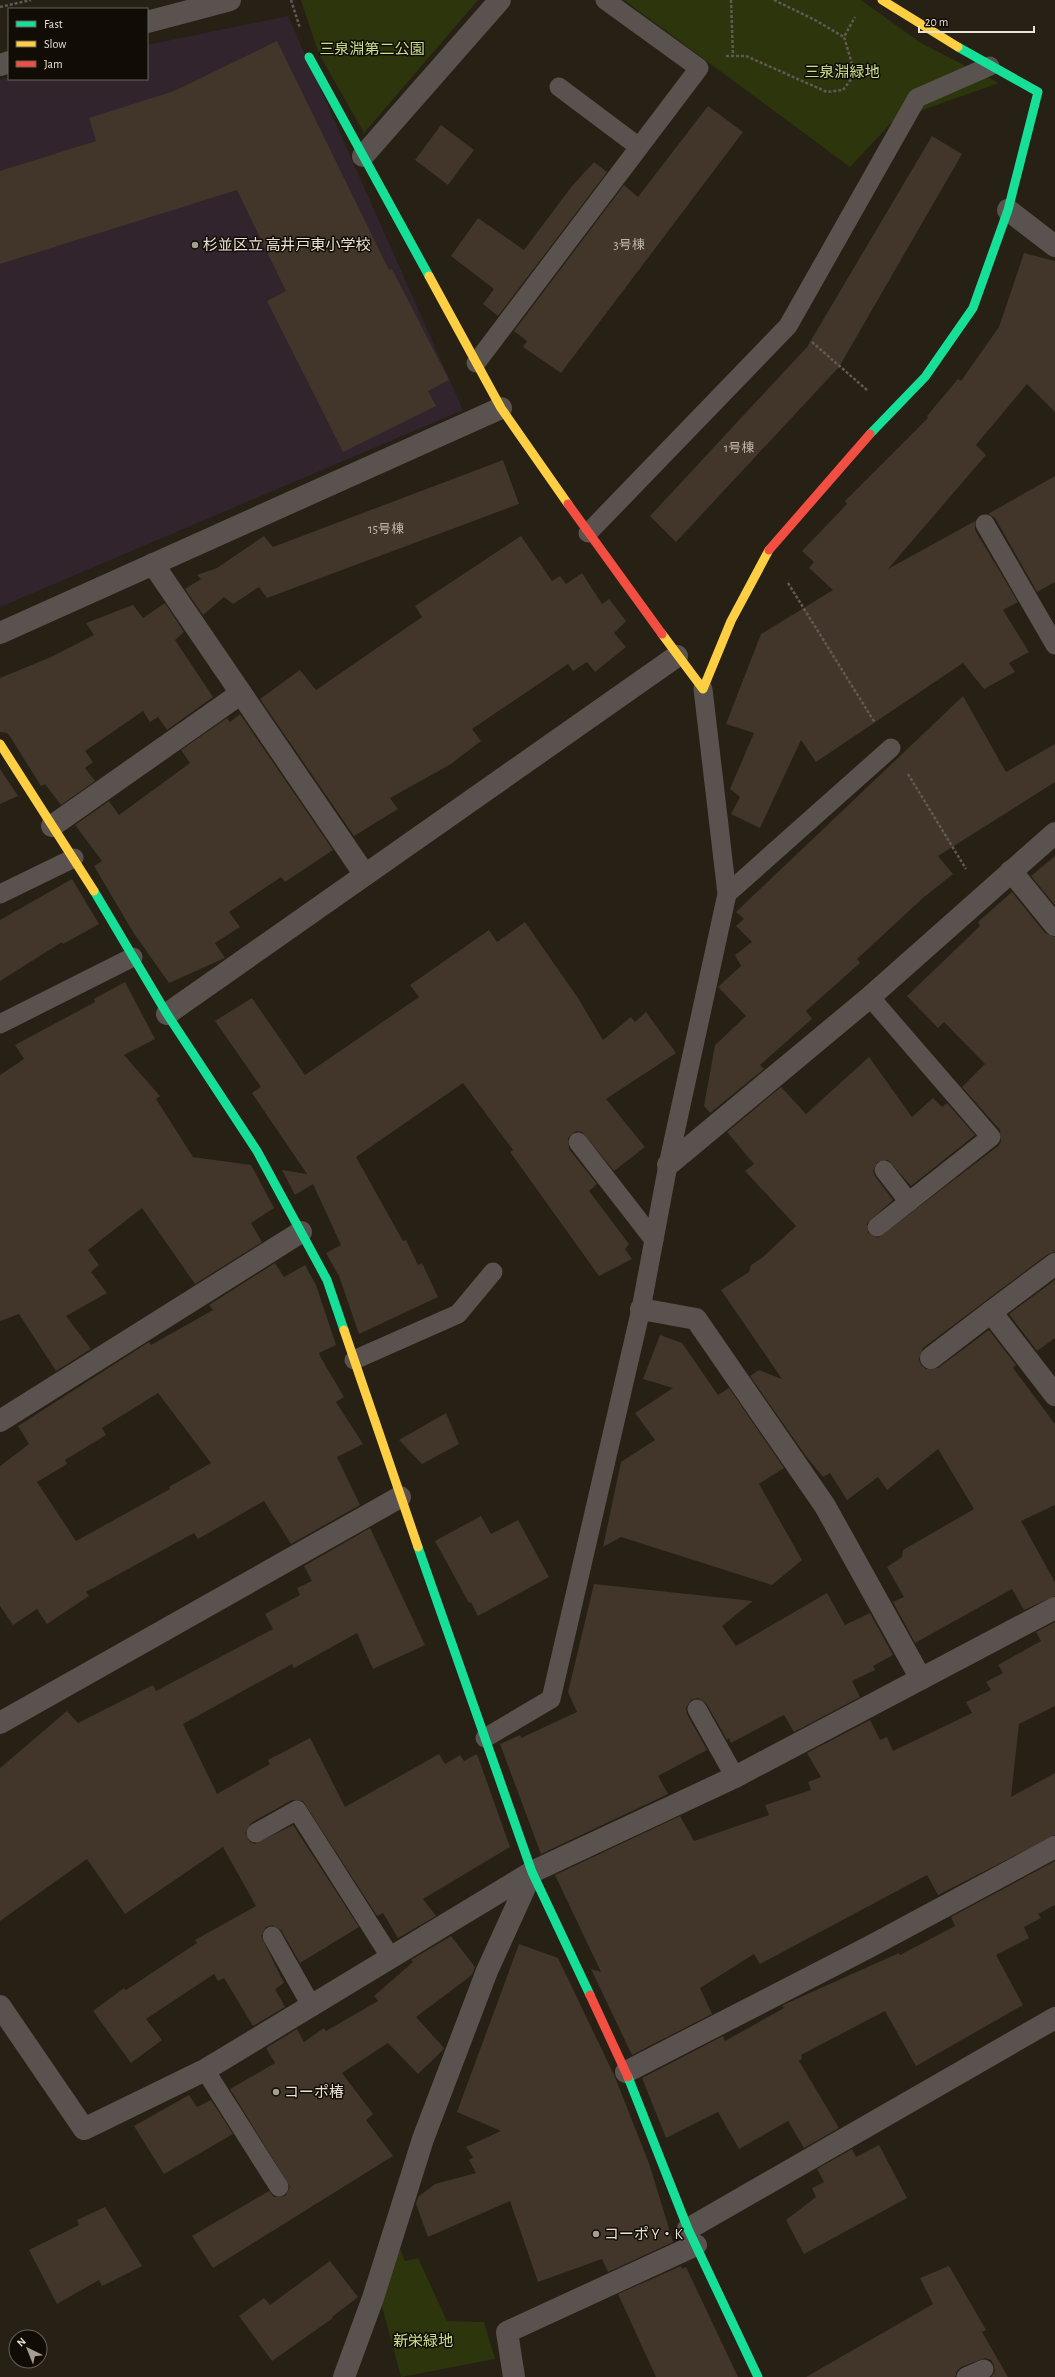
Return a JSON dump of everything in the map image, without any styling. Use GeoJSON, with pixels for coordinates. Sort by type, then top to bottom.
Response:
{"type":"FeatureCollection","features":[{"type":"Feature","properties":{"kind":"street"},"geometry":{"type":"LineString","coordinates":[[148,22],[230,0]]}},
{"type":"Feature","properties":{"kind":"street"},"geometry":{"type":"LineString","coordinates":[[363,156],[500,0]]}},
{"type":"Feature","properties":{"kind":"street"},"geometry":{"type":"LineString","coordinates":[[309,57],[501,408],[588,533],[677,656],[703,689],[731,621],[768,552],[861,443],[925,377],[973,308],[1008,210],[1038,92],[929,31],[882,0]]}},
{"type":"Feature","properties":{"kind":"street"},"geometry":{"type":"LineString","coordinates":[[1008,210],[1055,246]]}},
{"type":"Feature","properties":{"kind":"street"},"geometry":{"type":"LineString","coordinates":[[0,633],[501,408]]}},
{"type":"Feature","properties":{"kind":"street"},"geometry":{"type":"LineString","coordinates":[[153,564],[240,694],[365,875]]}},
{"type":"Feature","properties":{"kind":"street"},"geometry":{"type":"LineString","coordinates":[[167,1014],[677,656]]}},
{"type":"Feature","properties":{"kind":"street"},"geometry":{"type":"LineString","coordinates":[[52,826],[240,694]]}},
{"type":"Feature","properties":{"kind":"street"},"geometry":{"type":"LineString","coordinates":[[2,751],[74,858],[167,1014],[256,1152],[328,1280],[400,1497],[532,1872],[626,2072],[692,2237],[758,2377]]}},
{"type":"Feature","properties":{"kind":"street"},"geometry":{"type":"LineString","coordinates":[[668,1165],[870,998],[1055,833]]}},
{"type":"Feature","properties":{"kind":"street"},"geometry":{"type":"LineString","coordinates":[[1011,871],[1055,925]]}},
{"type":"Feature","properties":{"kind":"street"},"geometry":{"type":"LineString","coordinates":[[0,1421],[301,1232]]}},
{"type":"Feature","properties":{"kind":"street"},"geometry":{"type":"LineString","coordinates":[[931,1358],[1055,1264]]}},
{"type":"Feature","properties":{"kind":"street"},"geometry":{"type":"LineString","coordinates":[[641,1309],[696,1319],[825,1506],[921,1679]]}},
{"type":"Feature","properties":{"kind":"street"},"geometry":{"type":"LineString","coordinates":[[991,1312],[1055,1395]]}},
{"type":"Feature","properties":{"kind":"street"},"geometry":{"type":"LineString","coordinates":[[0,1723],[400,1497]]}},
{"type":"Feature","properties":{"kind":"street"},"geometry":{"type":"LineString","coordinates":[[0,2006],[84,2129],[205,2070],[312,2007],[532,1872],[735,1777],[1055,1608]]}},
{"type":"Feature","properties":{"kind":"street"},"geometry":{"type":"LineString","coordinates":[[626,2072],[869,1946],[1055,1847]]}},
{"type":"Feature","properties":{"kind":"street"},"geometry":{"type":"LineString","coordinates":[[344,2377],[373,2298],[423,2139],[487,1971],[532,1872]]}},
{"type":"Feature","properties":{"kind":"street"},"geometry":{"type":"LineString","coordinates":[[514,2377],[507,2332],[692,2237],[1055,2018]]}},
{"type":"Feature","properties":{"kind":"lane"},"geometry":{"type":"LineString","coordinates":[[476,363],[699,68],[605,0]]}},
{"type":"Feature","properties":{"kind":"lane"},"geometry":{"type":"LineString","coordinates":[[588,533],[788,326],[917,98],[990,66]]}},
{"type":"Feature","properties":{"kind":"lane"},"geometry":{"type":"LineString","coordinates":[[559,86],[639,147]]}},
{"type":"Feature","properties":{"kind":"lane"},"geometry":{"type":"LineString","coordinates":[[984,524],[1055,645]]}},
{"type":"Feature","properties":{"kind":"lane"},"geometry":{"type":"LineString","coordinates":[[485,1738],[550,1699],[641,1309],[668,1165],[727,894],[703,689]]}},
{"type":"Feature","properties":{"kind":"lane"},"geometry":{"type":"LineString","coordinates":[[727,894],[891,748]]}},
{"type":"Feature","properties":{"kind":"lane"},"geometry":{"type":"LineString","coordinates":[[0,894],[74,858]]}},
{"type":"Feature","properties":{"kind":"lane"},"geometry":{"type":"LineString","coordinates":[[0,1024],[133,957]]}},
{"type":"Feature","properties":{"kind":"lane"},"geometry":{"type":"LineString","coordinates":[[870,998],[992,1137],[877,1227]]}},
{"type":"Feature","properties":{"kind":"lane"},"geometry":{"type":"LineString","coordinates":[[578,1142],[654,1240]]}},
{"type":"Feature","properties":{"kind":"lane"},"geometry":{"type":"LineString","coordinates":[[884,1170],[909,1202]]}},
{"type":"Feature","properties":{"kind":"lane"},"geometry":{"type":"LineString","coordinates":[[354,1360],[458,1314],[493,1272]]}},
{"type":"Feature","properties":{"kind":"lane"},"geometry":{"type":"LineString","coordinates":[[697,1709],[735,1777]]}},
{"type":"Feature","properties":{"kind":"lane"},"geometry":{"type":"LineString","coordinates":[[256,1832],[296,1810],[391,1958]]}},
{"type":"Feature","properties":{"kind":"lane"},"geometry":{"type":"LineString","coordinates":[[272,1936],[312,2007]]}},
{"type":"Feature","properties":{"kind":"lane"},"geometry":{"type":"LineString","coordinates":[[205,2070],[278,2187]]}},
{"type":"Feature","properties":{"kind":"lane"},"geometry":{"type":"LineString","coordinates":[[966,2377],[984,2369]]}},
{"type":"Feature","properties":{"kind":"path"},"geometry":{"type":"LineString","coordinates":[[0,8],[31,0]]}},
{"type":"Feature","properties":{"kind":"path"},"geometry":{"type":"LineString","coordinates":[[731,0],[733,56]]}},
{"type":"Feature","properties":{"kind":"path"},"geometry":{"type":"LineString","coordinates":[[699,68],[718,56],[746,56],[827,92],[843,90],[855,74],[844,37],[815,20],[774,0]]}},
{"type":"Feature","properties":{"kind":"path"},"geometry":{"type":"LineString","coordinates":[[844,37],[858,12]]}},
{"type":"Feature","properties":{"kind":"path"},"geometry":{"type":"LineString","coordinates":[[806,337],[892,412]]}},
{"type":"Feature","properties":{"kind":"shaded area","name":"杉並区立 高井戸東小学校"},"geometry":{"type":"Polygon","coordinates":[[[288,16],[463,410],[0,607],[0,80],[8,77],[8,80],[148,80],[148,45],[288,16]]]}},
{"type":"Feature","properties":{"kind":"green space","name":"三泉淵第二公園"},"geometry":{"type":"Polygon","coordinates":[[[301,0],[478,0],[364,133],[319,54],[301,0]]]}},
{"type":"Feature","properties":{"kind":"green space","name":"三泉淵緑地"},"geometry":{"type":"Polygon","coordinates":[[[624,0],[861,0],[921,43],[999,83],[894,120],[850,167],[624,0]]]}},
{"type":"Feature","properties":{"kind":"green space","name":"新栄緑地"},"geometry":{"type":"Polygon","coordinates":[[[398,2244],[405,2261],[418,2258],[447,2321],[484,2322],[495,2359],[401,2377],[380,2299],[398,2244]]]}},
{"type":"Feature","properties":{"kind":"building"},"geometry":{"type":"Polygon","coordinates":[[[277,41],[389,270],[392,269],[449,380],[428,391],[436,406],[343,452],[267,301],[286,291],[237,190],[0,264],[0,171],[96,141],[89,118],[174,91],[277,41]]]}},
{"type":"Feature","properties":{"kind":"building"},"geometry":{"type":"Polygon","coordinates":[[[708,106],[743,132],[561,373],[523,347],[527,341],[514,331],[624,185],[638,197],[708,106]]]}},
{"type":"Feature","properties":{"kind":"building"},"geometry":{"type":"Polygon","coordinates":[[[441,125],[474,150],[448,185],[415,160],[441,125]]]}},
{"type":"Feature","properties":{"kind":"building"},"geometry":{"type":"Polygon","coordinates":[[[932,136],[962,154],[839,367],[676,542],[650,516],[807,347],[932,136]]]}},
{"type":"Feature","properties":{"kind":"building"},"geometry":{"type":"Polygon","coordinates":[[[594,162],[607,172],[498,316],[483,304],[494,289],[451,256],[478,218],[524,250],[572,186],[594,162]]]}},
{"type":"Feature","properties":{"kind":"building"},"geometry":{"type":"Polygon","coordinates":[[[1024,253],[1055,261],[1055,412],[1027,384],[976,445],[986,455],[888,569],[975,521],[975,530],[1018,602],[1003,610],[1029,652],[1009,663],[1015,672],[984,689],[963,663],[816,762],[801,740],[760,828],[731,814],[740,797],[730,789],[754,733],[726,724],[761,634],[833,590],[809,568],[814,562],[802,551],[847,504],[845,501],[928,418],[927,416],[958,379],[961,381],[999,327],[1024,253]]]}},
{"type":"Feature","properties":{"kind":"building"},"geometry":{"type":"Polygon","coordinates":[[[503,460],[519,504],[267,598],[259,587],[233,604],[224,597],[203,615],[185,589],[201,579],[197,575],[217,568],[264,536],[273,547],[503,460]]]}},
{"type":"Feature","properties":{"kind":"building"},"geometry":{"type":"Polygon","coordinates":[[[1055,476],[1055,582],[1037,592],[995,518],[988,514],[1055,476]]]}},
{"type":"Feature","properties":{"kind":"building"},"geometry":{"type":"Polygon","coordinates":[[[521,536],[552,581],[560,576],[566,584],[582,573],[602,604],[609,599],[626,621],[614,633],[626,647],[595,672],[587,662],[573,671],[568,664],[472,729],[481,741],[451,764],[390,798],[398,809],[354,836],[260,699],[300,670],[316,690],[422,617],[415,606],[521,536]]]}},
{"type":"Feature","properties":{"kind":"building"},"geometry":{"type":"Polygon","coordinates":[[[165,603],[184,632],[175,640],[213,697],[167,730],[158,717],[150,722],[143,711],[85,751],[93,762],[85,768],[95,781],[61,805],[45,784],[41,786],[7,733],[0,732],[0,678],[51,657],[94,635],[86,623],[133,605],[143,618],[165,603]]]}},
{"type":"Feature","properties":{"kind":"building"},"geometry":{"type":"Polygon","coordinates":[[[963,696],[1006,772],[1055,744],[1055,782],[938,856],[953,874],[923,898],[857,959],[860,963],[806,1011],[812,1019],[760,1065],[764,1069],[710,1113],[704,1106],[715,1045],[746,1016],[718,987],[741,966],[735,955],[752,942],[736,926],[744,919],[736,912],[963,696]]]}},
{"type":"Feature","properties":{"kind":"building"},"geometry":{"type":"Polygon","coordinates":[[[240,714],[333,850],[285,882],[281,877],[229,912],[240,927],[215,943],[225,958],[169,983],[133,932],[94,866],[102,861],[75,825],[109,801],[119,815],[190,763],[181,750],[227,718],[230,722],[240,714]]]}},
{"type":"Feature","properties":{"kind":"building"},"geometry":{"type":"Polygon","coordinates":[[[0,769],[18,796],[0,804],[0,769]]]}},
{"type":"Feature","properties":{"kind":"building"},"geometry":{"type":"Polygon","coordinates":[[[1055,856],[1055,905],[1031,876],[1055,856]]]}},
{"type":"Feature","properties":{"kind":"building"},"geometry":{"type":"Polygon","coordinates":[[[72,879],[99,924],[63,944],[62,942],[0,981],[0,920],[72,879]]]}},
{"type":"Feature","properties":{"kind":"building"},"geometry":{"type":"Polygon","coordinates":[[[1012,892],[1045,933],[1055,937],[1055,1252],[1048,1254],[923,1348],[919,1359],[921,1365],[926,1369],[938,1368],[989,1330],[1016,1365],[1013,1368],[1055,1424],[1055,1505],[1021,1521],[1055,1582],[1055,1596],[1024,1610],[1012,1589],[915,1643],[893,1602],[904,1597],[887,1567],[902,1557],[903,1550],[974,1509],[938,1449],[887,1490],[878,1477],[847,1500],[830,1473],[823,1477],[805,1455],[750,1376],[759,1370],[782,1379],[721,1290],[749,1272],[751,1265],[763,1257],[796,1226],[745,1171],[754,1164],[727,1132],[781,1087],[806,1114],[869,1057],[912,1117],[933,1098],[942,1107],[947,1103],[975,1135],[911,1186],[888,1160],[877,1162],[873,1171],[875,1176],[893,1200],[867,1223],[868,1233],[878,1238],[998,1146],[1001,1141],[1000,1130],[962,1087],[985,1064],[944,1022],[938,1028],[907,996],[980,926],[978,922],[1012,892]]]}},
{"type":"Feature","properties":{"kind":"building"},"geometry":{"type":"Polygon","coordinates":[[[525,922],[578,998],[603,1040],[631,1017],[635,1022],[646,1012],[676,1053],[606,1099],[645,1147],[614,1171],[582,1132],[576,1131],[568,1138],[569,1149],[597,1184],[589,1191],[629,1244],[625,1249],[632,1259],[599,1276],[510,1152],[513,1150],[463,1083],[356,1157],[403,1241],[406,1240],[418,1265],[422,1263],[438,1297],[359,1334],[339,1276],[326,1253],[341,1245],[313,1184],[295,1195],[282,1170],[307,1174],[252,1093],[261,1087],[215,1021],[252,998],[305,1075],[419,997],[410,985],[489,930],[497,942],[525,922]]]}},
{"type":"Feature","properties":{"kind":"building"},"geometry":{"type":"Polygon","coordinates":[[[125,982],[155,1039],[124,1055],[160,1096],[156,1099],[193,1157],[251,1165],[274,1208],[251,1223],[262,1242],[195,1284],[142,1208],[88,1250],[99,1265],[91,1272],[107,1293],[66,1316],[91,1349],[56,1371],[19,1314],[0,1321],[0,1075],[24,1059],[15,1045],[95,1002],[94,999],[125,982]]]}},
{"type":"Feature","properties":{"kind":"building"},"geometry":{"type":"Polygon","coordinates":[[[275,1263],[284,1277],[305,1265],[316,1285],[336,1345],[319,1353],[344,1397],[336,1402],[363,1444],[337,1457],[360,1505],[291,1544],[264,1501],[198,1539],[194,1533],[86,1592],[89,1596],[47,1624],[37,1609],[13,1625],[0,1606],[0,1466],[29,1444],[18,1426],[149,1342],[151,1345],[213,1310],[209,1305],[275,1263]],[[158,1393],[102,1428],[106,1435],[65,1460],[67,1464],[37,1482],[76,1541],[170,1489],[169,1487],[211,1463],[158,1393]]]}},
{"type":"Feature","properties":{"kind":"building"},"geometry":{"type":"Polygon","coordinates":[[[1055,1280],[1055,1338],[1037,1351],[1009,1314],[1055,1280]]]}},
{"type":"Feature","properties":{"kind":"building"},"geometry":{"type":"Polygon","coordinates":[[[660,1335],[682,1343],[718,1395],[729,1388],[784,1468],[759,1484],[802,1560],[772,1585],[621,1537],[603,1547],[621,1462],[655,1440],[635,1413],[673,1388],[643,1379],[660,1335]]]}},
{"type":"Feature","properties":{"kind":"building"},"geometry":{"type":"Polygon","coordinates":[[[446,1413],[459,1444],[422,1464],[399,1440],[446,1413]]]}},
{"type":"Feature","properties":{"kind":"building"},"geometry":{"type":"Polygon","coordinates":[[[481,1516],[491,1534],[518,1520],[549,1577],[478,1616],[471,1602],[469,1603],[435,1541],[481,1516]]]}},
{"type":"Feature","properties":{"kind":"building"},"geometry":{"type":"Polygon","coordinates":[[[370,1528],[425,1645],[373,1669],[357,1633],[294,1668],[292,1664],[183,1724],[217,1794],[270,1764],[268,1760],[310,1738],[345,1807],[439,1754],[445,1764],[460,1755],[464,1761],[477,1754],[510,1847],[423,1899],[436,1916],[398,1938],[383,1913],[377,1916],[303,1801],[292,1800],[251,1823],[245,1833],[250,1842],[255,1844],[293,1825],[359,1927],[300,1963],[281,1930],[272,1925],[266,1927],[261,1936],[284,1983],[275,1989],[285,2007],[253,2026],[224,1978],[218,1981],[214,1974],[146,2019],[162,2040],[131,2063],[93,2011],[124,1988],[126,1990],[197,1943],[195,1940],[256,1906],[223,1847],[125,1914],[87,1859],[0,1921],[0,1768],[67,1711],[78,1723],[153,1685],[156,1691],[273,1629],[265,1614],[300,1595],[297,1588],[312,1581],[304,1566],[370,1528]]]}},
{"type":"Feature","properties":{"kind":"building"},"geometry":{"type":"Polygon","coordinates":[[[594,1584],[753,1601],[722,1626],[736,1646],[827,1593],[845,1625],[870,1613],[893,1655],[873,1666],[875,1670],[852,1681],[860,1697],[794,1732],[784,1715],[731,1743],[729,1738],[727,1740],[706,1703],[698,1698],[691,1700],[686,1708],[687,1714],[707,1750],[658,1776],[668,1794],[541,1854],[500,1744],[520,1735],[521,1738],[577,1712],[568,1692],[594,1584]]]}},
{"type":"Feature","properties":{"kind":"building"},"geometry":{"type":"Polygon","coordinates":[[[1055,1622],[1055,1706],[1019,1724],[1011,1797],[1055,1773],[1055,1835],[938,1895],[927,1875],[760,1964],[754,1954],[700,1988],[712,2014],[632,2055],[591,1969],[601,1972],[555,1875],[680,1816],[694,1841],[769,1815],[765,1805],[811,1790],[808,1782],[821,1777],[807,1753],[870,1720],[880,1740],[887,1737],[893,1751],[972,1713],[966,1702],[991,1690],[986,1682],[1003,1673],[998,1665],[1041,1641],[1036,1632],[1055,1622]]]}},
{"type":"Feature","properties":{"kind":"building"},"geometry":{"type":"Polygon","coordinates":[[[1055,1861],[1055,1905],[1038,1914],[1041,1918],[1024,1927],[1029,1938],[996,1955],[1023,2005],[916,2066],[885,2011],[801,2055],[802,2059],[799,2061],[839,2128],[804,2148],[788,2121],[739,2149],[718,2112],[666,2138],[642,2078],[723,2036],[725,2041],[784,2008],[782,2006],[785,2004],[899,1953],[900,1955],[955,1926],[951,1917],[1055,1861]]]}},
{"type":"Feature","properties":{"kind":"building"},"geometry":{"type":"Polygon","coordinates":[[[451,1936],[475,1967],[472,1975],[416,2017],[444,2048],[443,2050],[418,2074],[388,2043],[342,2073],[373,2114],[366,2120],[393,2156],[213,2268],[192,2236],[269,2191],[274,2197],[285,2196],[290,2187],[230,2089],[275,2063],[266,2048],[297,2029],[304,2042],[324,2028],[326,2031],[378,2001],[374,1996],[413,1962],[411,1960],[451,1936]]]}},
{"type":"Feature","properties":{"kind":"building"},"geometry":{"type":"Polygon","coordinates":[[[519,1944],[558,1958],[615,2077],[650,2166],[673,2242],[608,2272],[602,2259],[538,2282],[510,2201],[428,2237],[416,2204],[418,2197],[435,2184],[476,2173],[469,2160],[473,2157],[466,2147],[501,2131],[457,2112],[519,1944]]]}},
{"type":"Feature","properties":{"kind":"building"},"geometry":{"type":"Polygon","coordinates":[[[189,2095],[197,2107],[211,2100],[233,2134],[164,2174],[134,2126],[189,2095]]]}},
{"type":"Feature","properties":{"kind":"building"},"geometry":{"type":"Polygon","coordinates":[[[879,2145],[907,2198],[804,2254],[786,2220],[816,2197],[812,2188],[824,2182],[817,2169],[852,2149],[856,2157],[879,2145]]]}},
{"type":"Feature","properties":{"kind":"building"},"geometry":{"type":"Polygon","coordinates":[[[105,2207],[142,2266],[102,2286],[99,2280],[57,2304],[29,2250],[79,2225],[77,2220],[105,2207]]]}},
{"type":"Feature","properties":{"kind":"building"},"geometry":{"type":"Polygon","coordinates":[[[330,2261],[358,2297],[332,2317],[333,2318],[272,2361],[239,2316],[264,2298],[270,2305],[330,2261]]]}},
{"type":"Feature","properties":{"kind":"building"},"geometry":{"type":"Polygon","coordinates":[[[681,2266],[682,2269],[686,2267],[738,2377],[656,2377],[618,2294],[681,2266]]]}},
{"type":"Feature","properties":{"kind":"building"},"geometry":{"type":"Polygon","coordinates":[[[949,2266],[986,2330],[982,2332],[1008,2377],[991,2377],[995,2371],[994,2365],[991,2360],[985,2358],[961,2367],[957,2371],[955,2377],[806,2377],[933,2304],[920,2278],[949,2266]]]}},
{"type":"Feature","properties":{"kind":"traffic: fast"},"geometry":{"type":"LineString","coordinates":[[870,434],[925,377],[973,308],[1008,210],[1038,92],[958,47]]}},
{"type":"Feature","properties":{"kind":"traffic: fast"},"geometry":{"type":"LineString","coordinates":[[309,57],[429,276]]}},
{"type":"Feature","properties":{"kind":"traffic: fast"},"geometry":{"type":"LineString","coordinates":[[94,891],[167,1014],[257,1151],[327,1280],[344,1330]]}},
{"type":"Feature","properties":{"kind":"traffic: fast"},"geometry":{"type":"LineString","coordinates":[[418,1547],[532,1872],[590,1995]]}},
{"type":"Feature","properties":{"kind":"traffic: fast"},"geometry":{"type":"LineString","coordinates":[[628,2077],[688,2229],[758,2377]]}},
{"type":"Feature","properties":{"kind":"traffic: slow"},"geometry":{"type":"LineString","coordinates":[[882,0],[958,47]]}},
{"type":"Feature","properties":{"kind":"traffic: slow"},"geometry":{"type":"LineString","coordinates":[[429,276],[501,408],[568,504]]}},
{"type":"Feature","properties":{"kind":"traffic: slow"},"geometry":{"type":"LineString","coordinates":[[662,634],[703,689],[731,621],[769,550]]}},
{"type":"Feature","properties":{"kind":"traffic: slow"},"geometry":{"type":"LineString","coordinates":[[0,744],[94,891]]}},
{"type":"Feature","properties":{"kind":"traffic: slow"},"geometry":{"type":"LineString","coordinates":[[344,1330],[418,1547]]}},
{"type":"Feature","properties":{"kind":"traffic: jam"},"geometry":{"type":"LineString","coordinates":[[769,550],[870,434]]}},
{"type":"Feature","properties":{"kind":"traffic: jam"},"geometry":{"type":"LineString","coordinates":[[568,504],[662,634]]}},
{"type":"Feature","properties":{"kind":"traffic: jam"},"geometry":{"type":"LineString","coordinates":[[590,1995],[628,2077]]}},
{"type":"Feature","properties":{"kind":"place","name":"杉並区立 高井戸東小学校"},"geometry":{"type":"Point","coordinates":[195,245]}},
{"type":"Feature","properties":{"kind":"place","name":"コーポ椿"},"geometry":{"type":"Point","coordinates":[276,2092]}},
{"type":"Feature","properties":{"kind":"place","name":"コーポ Y・K"},"geometry":{"type":"Point","coordinates":[596,2234]}}]}
